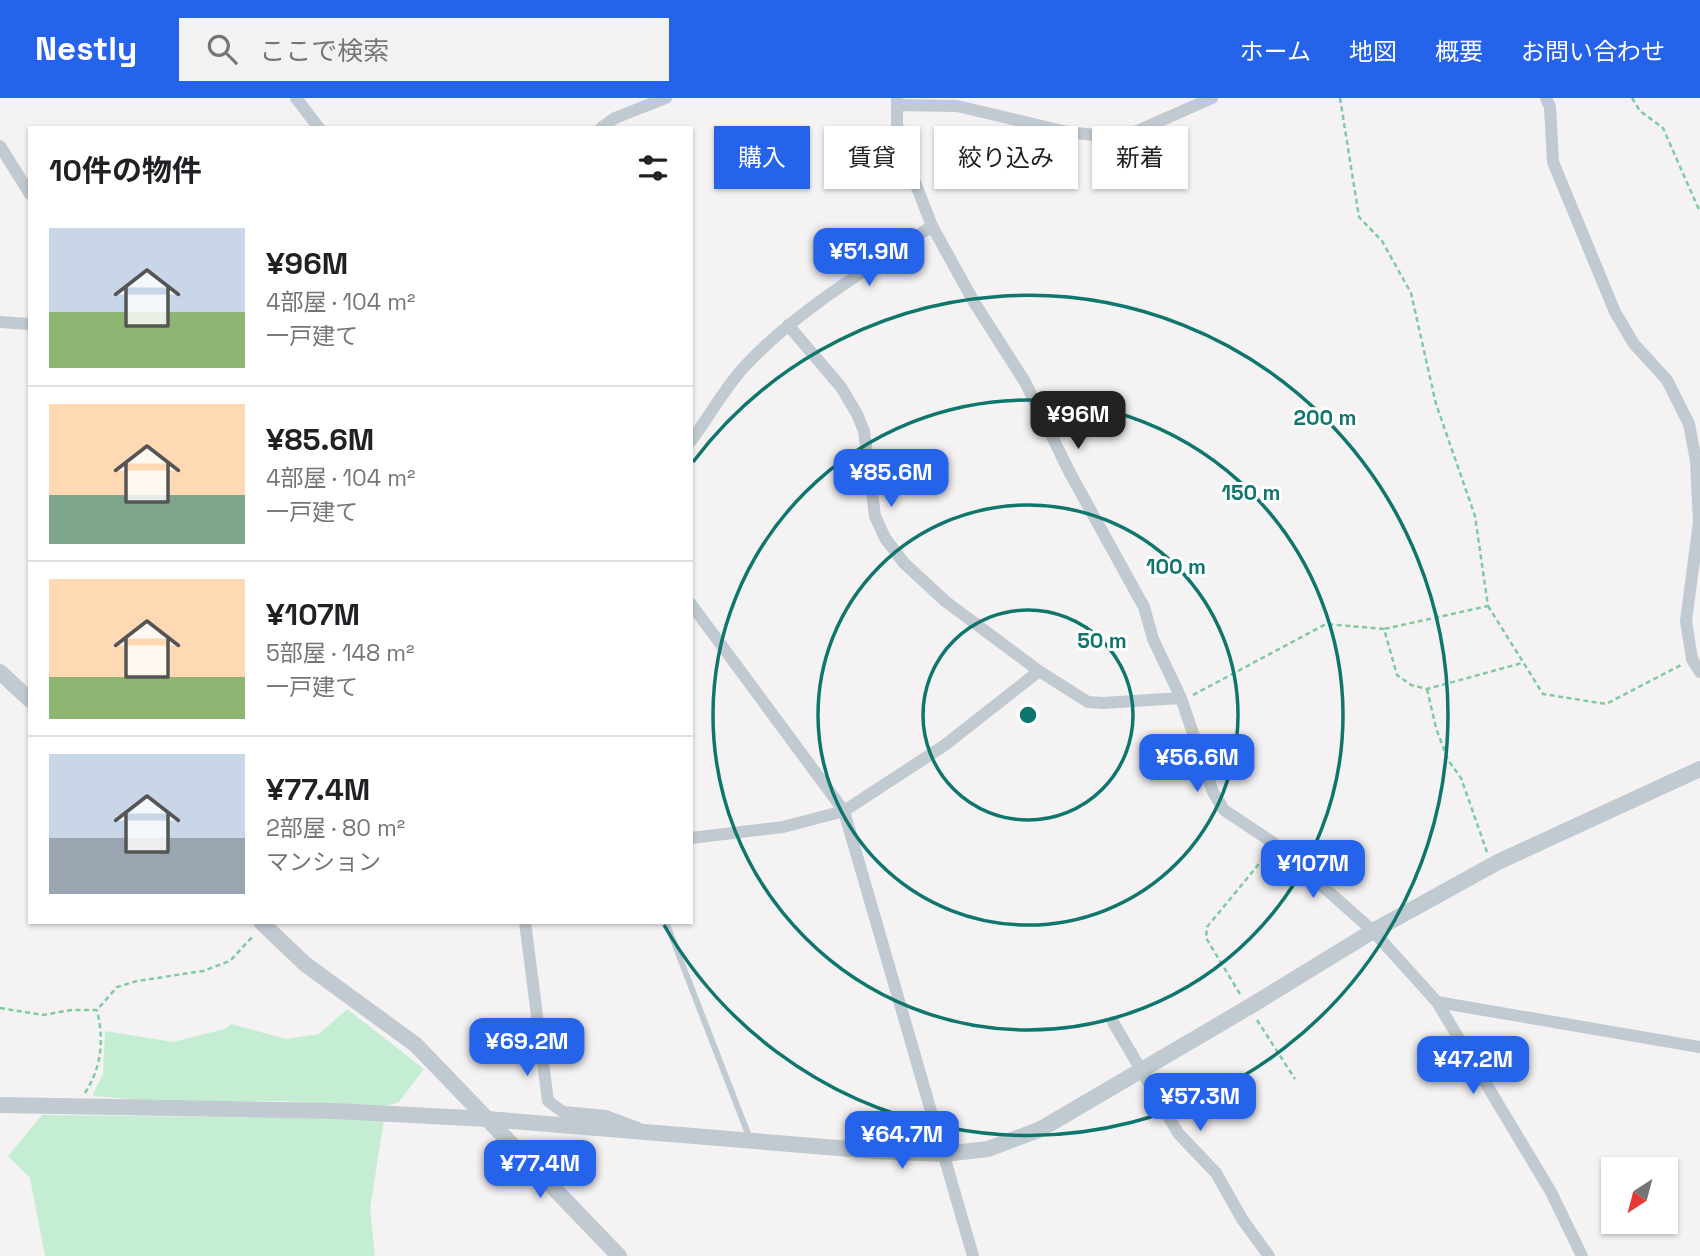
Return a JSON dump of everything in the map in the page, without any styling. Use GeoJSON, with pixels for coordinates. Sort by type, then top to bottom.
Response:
{"type":"FeatureCollection","features":[{"type":"Feature","properties":{"kind":"street"},"geometry":{"type":"LineString","coordinates":[[296,98],[317,126]]}},
{"type":"Feature","properties":{"kind":"street"},"geometry":{"type":"LineString","coordinates":[[604,126],[615,118],[666,98]]}},
{"type":"Feature","properties":{"kind":"street"},"geometry":{"type":"LineString","coordinates":[[1212,98],[1135,132],[1104,136],[1067,132],[957,106],[898,102],[897,124],[902,149],[932,226],[974,302],[1025,382],[1070,473],[1144,607],[1153,639],[1181,698],[1213,792],[1224,810],[1275,844],[1373,931],[1437,1002],[1551,1192],[1582,1256]]}},
{"type":"Feature","properties":{"kind":"street"},"geometry":{"type":"LineString","coordinates":[[1546,98],[1550,107],[1553,162],[1615,312],[1634,344],[1667,380],[1689,424],[1696,461],[1699,522],[1686,621],[1692,659],[1700,672]]}},
{"type":"Feature","properties":{"kind":"street"},"geometry":{"type":"LineString","coordinates":[[0,146],[28,191]]}},
{"type":"Feature","properties":{"kind":"street"},"geometry":{"type":"LineString","coordinates":[[693,438],[743,368],[788,325],[932,226]]}},
{"type":"Feature","properties":{"kind":"street"},"geometry":{"type":"LineString","coordinates":[[0,322],[28,324]]}},
{"type":"Feature","properties":{"kind":"street"},"geometry":{"type":"LineString","coordinates":[[788,325],[841,387],[861,422],[875,516],[885,538],[904,563],[945,601],[1039,671],[1088,702],[1181,698]]}},
{"type":"Feature","properties":{"kind":"street"},"geometry":{"type":"LineString","coordinates":[[693,607],[844,811],[973,1256]]}},
{"type":"Feature","properties":{"kind":"street"},"geometry":{"type":"LineString","coordinates":[[693,838],[783,827],[844,811],[945,746],[1039,671]]}},
{"type":"Feature","properties":{"kind":"street"},"geometry":{"type":"LineString","coordinates":[[0,672],[28,699]]}},
{"type":"Feature","properties":{"kind":"street"},"geometry":{"type":"LineString","coordinates":[[0,1105],[257,1108],[487,1119],[875,1152],[944,1154],[988,1149],[1041,1129],[1373,931],[1492,865],[1700,769]]}},
{"type":"Feature","properties":{"kind":"street"},"geometry":{"type":"LineString","coordinates":[[263,924],[305,964],[416,1045],[619,1256]]}},
{"type":"Feature","properties":{"kind":"street"},"geometry":{"type":"LineString","coordinates":[[525,924],[548,1101],[562,1112],[606,1116],[651,1133]]}},
{"type":"Feature","properties":{"kind":"street"},"geometry":{"type":"LineString","coordinates":[[1437,1002],[1700,1047]]}},
{"type":"Feature","properties":{"kind":"street"},"geometry":{"type":"LineString","coordinates":[[1113,1022],[1178,1133],[1216,1173],[1242,1219],[1269,1256]]}},
{"type":"Feature","properties":{"kind":"lane"},"geometry":{"type":"LineString","coordinates":[[667,924],[751,1141]]}},
{"type":"Feature","properties":{"kind":"path"},"geometry":{"type":"LineString","coordinates":[[1340,98],[1359,217],[1382,241],[1411,293],[1436,404],[1475,516],[1488,606],[1522,663],[1543,694],[1606,704],[1692,659]]}},
{"type":"Feature","properties":{"kind":"path"},"geometry":{"type":"LineString","coordinates":[[1632,98],[1640,111],[1663,128],[1700,212]]}},
{"type":"Feature","properties":{"kind":"path"},"geometry":{"type":"LineString","coordinates":[[1181,698],[1188,698],[1326,624],[1384,629],[1488,606]]}},
{"type":"Feature","properties":{"kind":"path"},"geometry":{"type":"LineString","coordinates":[[1384,629],[1397,675],[1411,685],[1427,689],[1522,663]]}},
{"type":"Feature","properties":{"kind":"path"},"geometry":{"type":"LineString","coordinates":[[1427,689],[1436,729],[1448,760],[1461,778],[1492,865]]}},
{"type":"Feature","properties":{"kind":"path"},"geometry":{"type":"LineString","coordinates":[[1275,844],[1208,928],[1206,938],[1294,1079]]}},
{"type":"Feature","properties":{"kind":"path"},"geometry":{"type":"LineString","coordinates":[[0,1008],[43,1015],[71,1010],[97,1010],[117,987],[137,981],[203,971],[230,961],[261,924]]}},
{"type":"Feature","properties":{"kind":"path"},"geometry":{"type":"LineString","coordinates":[[78,1105],[97,1075],[102,1032],[97,1010]]}},
{"type":"Feature","properties":{"kind":"green space"},"geometry":{"type":"Polygon","coordinates":[[[347,1009],[424,1069],[399,1102],[384,1107],[284,1101],[157,1101],[92,1096],[103,1074],[105,1031],[173,1042],[225,1029],[231,1024],[286,1039],[319,1034],[347,1009]]]}},
{"type":"Feature","properties":{"kind":"green space"},"geometry":{"type":"Polygon","coordinates":[[[42,1115],[384,1119],[370,1209],[375,1256],[45,1256],[30,1178],[8,1156],[42,1115]]]}}]}
